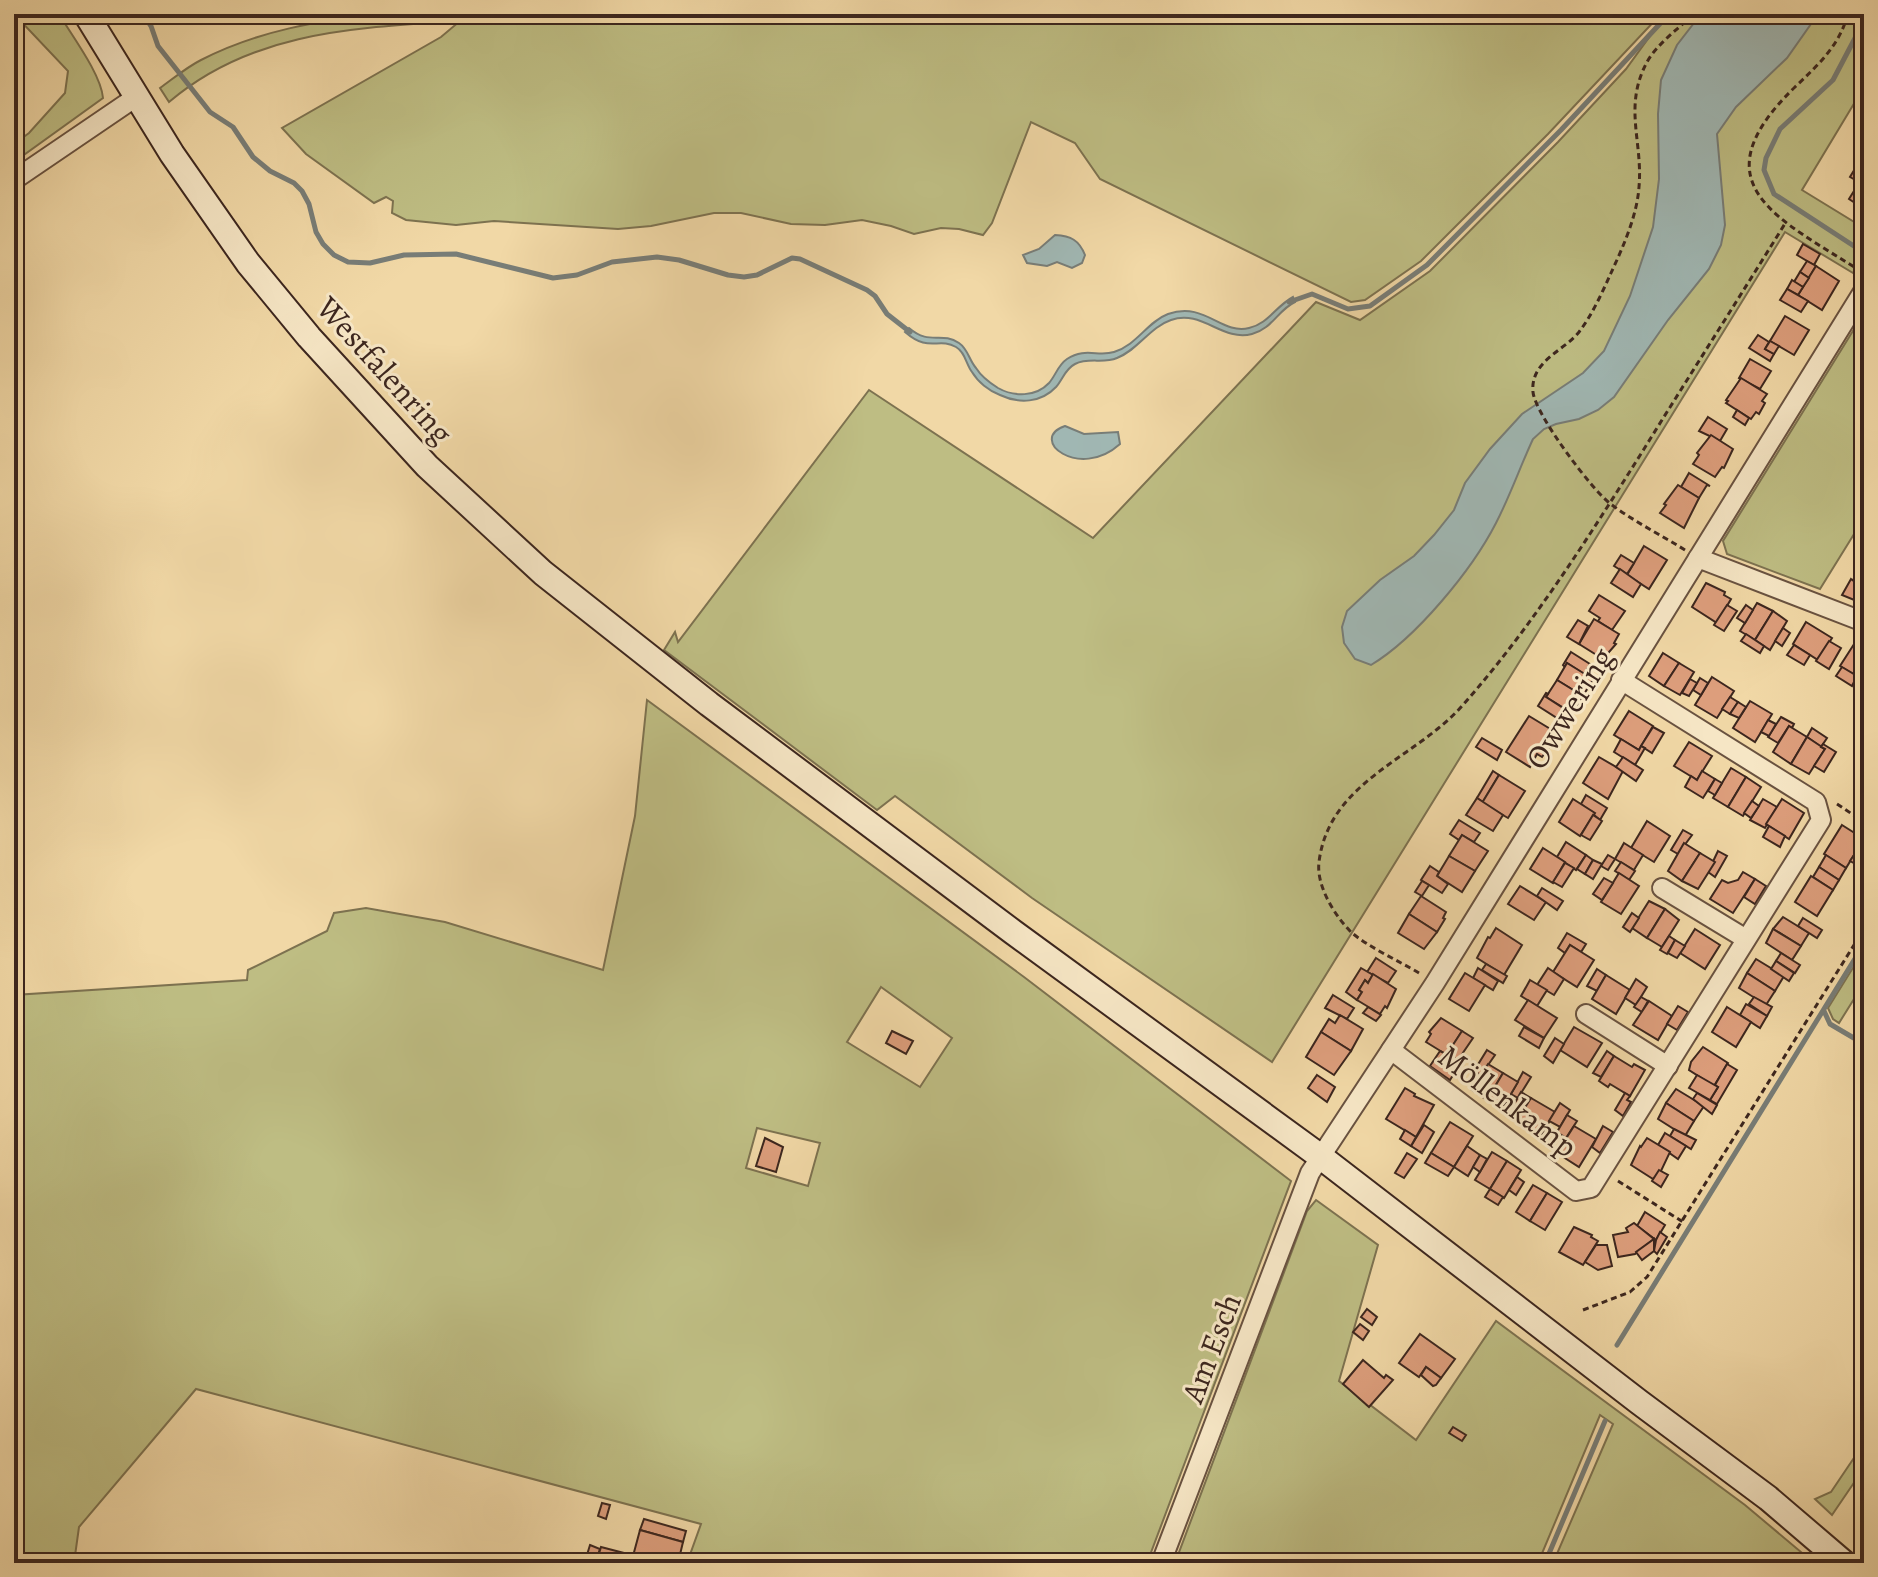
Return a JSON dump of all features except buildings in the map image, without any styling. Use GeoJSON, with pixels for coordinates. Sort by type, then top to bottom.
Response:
{"type":"FeatureCollection","features":[{"type":"Feature","properties":{"kind":"street","name":"Westfalenring"},"geometry":{"type":"LineString","coordinates":[[86,14],[204,202],[248,263],[309,337],[407,445],[543,573],[709,704],[1025,941],[1321,1157],[1758,1490],[1844,1563]]}},
{"type":"Feature","properties":{"kind":"street"},"geometry":{"type":"LineString","coordinates":[[14,180],[136,97]]}},
{"type":"Feature","properties":{"kind":"street","name":"Owwering"},"geometry":{"type":"LineString","coordinates":[[1321,1157],[1435,983],[1864,290]]}},
{"type":"Feature","properties":{"kind":"street"},"geometry":{"type":"LineString","coordinates":[[1698,558],[1864,622]]}},
{"type":"Feature","properties":{"kind":"street"},"geometry":{"type":"LineString","coordinates":[[1621,680],[1816,802]]}},
{"type":"Feature","properties":{"kind":"street","name":"Möllenkamp"},"geometry":{"type":"LineString","coordinates":[[1391,1050],[1576,1191],[1591,1188],[1821,820],[1816,802]]}},
{"type":"Feature","properties":{"kind":"street"},"geometry":{"type":"LineString","coordinates":[[1662,888],[1746,939]]}},
{"type":"Feature","properties":{"kind":"street"},"geometry":{"type":"LineString","coordinates":[[1586,1014],[1668,1066]]}},
{"type":"Feature","properties":{"kind":"street","name":"Am Esch"},"geometry":{"type":"LineString","coordinates":[[1161,1563],[1310,1173],[1321,1157]]}},
{"type":"Feature","properties":{"kind":"path"},"geometry":{"type":"LineString","coordinates":[[1694,14],[1648,59],[1635,91],[1633,115],[1639,185],[1636,207],[1612,272],[1577,334],[1548,356],[1533,382],[1536,403],[1551,428],[1610,504],[1698,558]]}},
{"type":"Feature","properties":{"kind":"path"},"geometry":{"type":"LineString","coordinates":[[1848,14],[1835,47],[1773,110],[1751,150],[1748,170],[1762,202],[1786,222],[1864,273]]}},
{"type":"Feature","properties":{"kind":"path"},"geometry":{"type":"LineString","coordinates":[[1435,983],[1352,932],[1323,890],[1318,867],[1321,845],[1338,812],[1355,791],[1459,710],[1543,605],[1610,504],[1786,222]]}},
{"type":"Feature","properties":{"kind":"path"},"geometry":{"type":"LineString","coordinates":[[1816,802],[1836,803],[1864,822]]}},
{"type":"Feature","properties":{"kind":"path"},"geometry":{"type":"LineString","coordinates":[[1583,1310],[1630,1292],[1647,1277],[1864,929]]}},
{"type":"Feature","properties":{"kind":"path"},"geometry":{"type":"LineString","coordinates":[[1601,1171],[1683,1222]]}},
{"type":"Feature","properties":{"kind":"shaded area"},"geometry":{"type":"Polygon","coordinates":[[[14,14],[59,14],[92,67],[103,98],[14,162],[14,144],[29,133],[65,93],[68,71],[14,14]]]}},
{"type":"Feature","properties":{"kind":"shaded area"},"geometry":{"type":"Polygon","coordinates":[[[382,14],[1661,14],[1548,134],[1421,261],[1365,300],[1351,302],[1100,179],[1075,143],[1031,122],[992,223],[983,235],[941,228],[914,234],[862,220],[825,225],[791,224],[741,213],[714,213],[651,226],[618,229],[494,221],[456,225],[406,220],[392,213],[393,201],[386,197],[374,203],[306,154],[282,128],[441,37],[460,21],[344,31],[306,38],[235,60],[201,78],[169,102],[160,88],[196,63],[244,41],[312,24],[382,14]]]}},
{"type":"Feature","properties":{"kind":"shaded area"},"geometry":{"type":"Polygon","coordinates":[[[1666,14],[1864,14],[1864,87],[1802,190],[1864,228],[1862,260],[1853,273],[1785,232],[1272,1062],[1032,898],[895,796],[877,810],[664,650],[675,632],[678,642],[869,390],[1093,538],[1316,302],[1360,320],[1430,271],[1626,69],[1666,14]]]}},
{"type":"Feature","properties":{"kind":"shaded area"},"geometry":{"type":"Polygon","coordinates":[[[1864,313],[1864,518],[1820,589],[1727,554],[1723,541],[1864,313]]]}},
{"type":"Feature","properties":{"kind":"shaded area"},"geometry":{"type":"Polygon","coordinates":[[[647,700],[1024,977],[1291,1181],[1147,1563],[687,1563],[701,1524],[196,1389],[79,1527],[74,1563],[52,1563],[14,1556],[14,995],[247,980],[248,970],[327,931],[334,913],[366,908],[445,922],[603,970],[635,816],[647,700]],[[881,987],[847,1042],[920,1087],[952,1038],[881,987]],[[757,1128],[746,1168],[808,1186],[820,1143],[757,1128]]]}},
{"type":"Feature","properties":{"kind":"shaded area"},"geometry":{"type":"Polygon","coordinates":[[[1864,950],[1864,983],[1839,1023],[1833,1019],[1828,1008],[1864,950]]]}},
{"type":"Feature","properties":{"kind":"shaded area"},"geometry":{"type":"Polygon","coordinates":[[[1316,1200],[1378,1245],[1339,1381],[1416,1440],[1496,1321],[1745,1505],[1814,1563],[1553,1563],[1613,1424],[1600,1415],[1538,1563],[1175,1563],[1307,1211],[1316,1200]]]}},
{"type":"Feature","properties":{"kind":"shaded area"},"geometry":{"type":"Polygon","coordinates":[[[1864,1443],[1864,1468],[1832,1515],[1815,1499],[1831,1492],[1864,1443]]]}},
{"type":"Feature","properties":{"kind":"water"},"geometry":{"type":"Polygon","coordinates":[[[1701,14],[1818,14],[1787,58],[1736,107],[1717,134],[1725,225],[1721,245],[1709,269],[1668,320],[1614,397],[1598,410],[1544,429],[1533,439],[1486,541],[1424,621],[1371,665],[1355,659],[1344,643],[1342,627],[1347,611],[1380,580],[1414,556],[1434,535],[1454,510],[1465,483],[1522,414],[1583,373],[1604,351],[1630,296],[1653,227],[1659,179],[1661,80],[1677,45],[1701,14]]]}},
{"type":"Feature","properties":{"kind":"water"},"geometry":{"type":"Polygon","coordinates":[[[1055,235],[1077,242],[1085,255],[1082,263],[1072,268],[1057,262],[1047,266],[1027,263],[1023,255],[1039,249],[1055,235]]]}},
{"type":"Feature","properties":{"kind":"water"},"geometry":{"type":"Polygon","coordinates":[[[1293,297],[1295,302],[1265,328],[1252,334],[1231,334],[1193,319],[1171,320],[1117,358],[1075,364],[1050,392],[1037,399],[1022,401],[988,389],[974,376],[956,347],[921,342],[905,332],[909,328],[923,336],[947,338],[959,343],[989,382],[1004,391],[1025,394],[1044,388],[1061,364],[1074,355],[1122,349],[1168,314],[1192,312],[1230,327],[1249,328],[1262,323],[1293,297]]]}},
{"type":"Feature","properties":{"kind":"water"},"geometry":{"type":"Polygon","coordinates":[[[1065,426],[1084,434],[1118,432],[1120,444],[1089,459],[1075,458],[1063,454],[1052,440],[1055,432],[1065,426]]]}},
{"type":"Feature","properties":{"kind":"waterway"},"geometry":{"type":"LineString","coordinates":[[143,14],[158,46],[210,112],[233,127],[253,157],[302,191],[323,244],[334,255],[348,262],[370,263],[404,255],[456,254],[553,278],[577,275],[612,262],[657,257],[744,277],[757,275],[792,258],[867,290],[887,314],[910,332]]}},
{"type":"Feature","properties":{"kind":"waterway"},"geometry":{"type":"LineString","coordinates":[[1289,302],[1312,294],[1348,309],[1370,306],[1427,265],[1561,130],[1669,14]]}},
{"type":"Feature","properties":{"kind":"waterway"},"geometry":{"type":"LineString","coordinates":[[1860,250],[1774,194],[1764,170],[1766,158],[1780,129],[1833,80],[1864,21]]}},
{"type":"Feature","properties":{"kind":"waterway"},"geometry":{"type":"LineString","coordinates":[[1617,1345],[1864,944]]}},
{"type":"Feature","properties":{"kind":"waterway"},"geometry":{"type":"LineString","coordinates":[[1824,1011],[1830,1024],[1864,1044]]}},
{"type":"Feature","properties":{"kind":"waterway"},"geometry":{"type":"LineString","coordinates":[[1545,1563],[1605,1421]]}}]}
